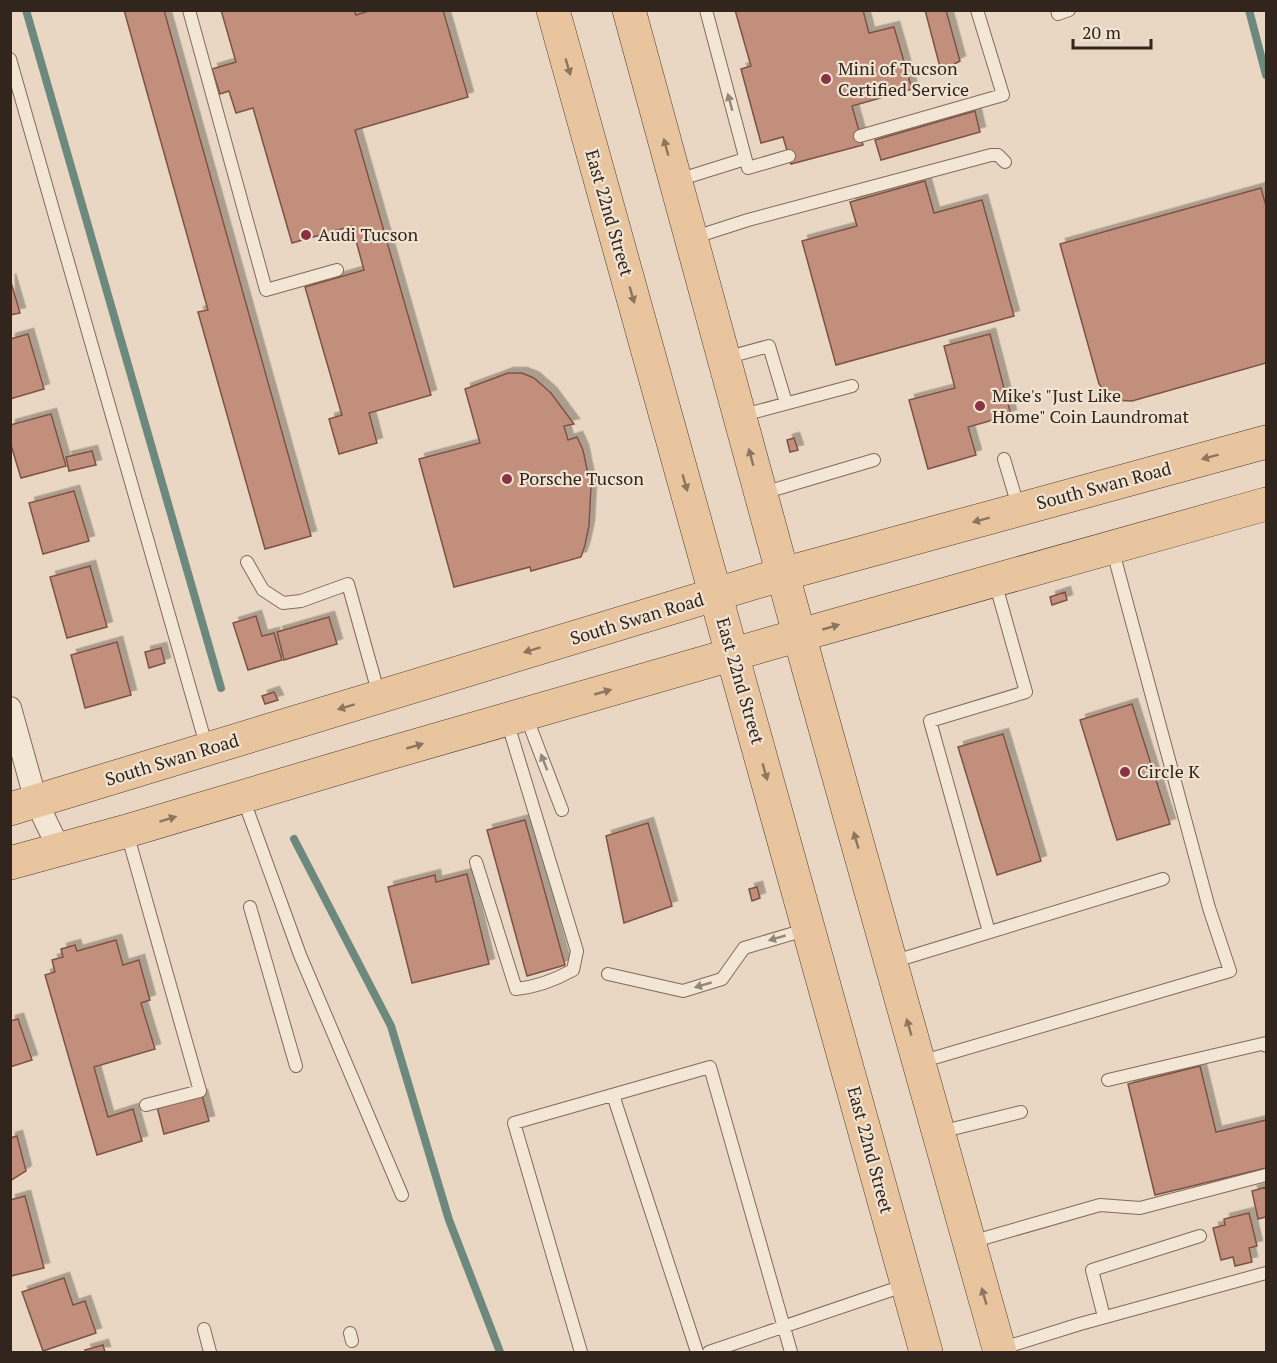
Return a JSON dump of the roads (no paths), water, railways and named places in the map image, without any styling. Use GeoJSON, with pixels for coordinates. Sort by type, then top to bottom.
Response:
{"type":"FeatureCollection","features":[{"type":"Feature","properties":{"kind":"main road","name":"East 22nd Street"},"geometry":{"type":"LineString","coordinates":[[553,10],[926,1353]]}},
{"type":"Feature","properties":{"kind":"main road"},"geometry":{"type":"LineString","coordinates":[[629,10],[999,1351]]}},
{"type":"Feature","properties":{"kind":"main road","name":"South Swan Road"},"geometry":{"type":"LineString","coordinates":[[23,805],[783,574],[1266,442]]}},
{"type":"Feature","properties":{"kind":"main road"},"geometry":{"type":"LineString","coordinates":[[10,863],[733,654],[1266,504]]}},
{"type":"Feature","properties":{"kind":"street"},"geometry":{"type":"LineString","coordinates":[[10,708],[23,805],[59,849]]}},
{"type":"Feature","properties":{"kind":"lane"},"geometry":{"type":"LineString","coordinates":[[189,10],[266,290],[336,270]]}},
{"type":"Feature","properties":{"kind":"lane"},"geometry":{"type":"LineString","coordinates":[[706,10],[748,168],[789,156]]}},
{"type":"Feature","properties":{"kind":"lane"},"geometry":{"type":"LineString","coordinates":[[860,135],[1002,95],[977,10]]}},
{"type":"Feature","properties":{"kind":"lane"},"geometry":{"type":"LineString","coordinates":[[1057,10],[1058,14],[1069,10]]}},
{"type":"Feature","properties":{"kind":"lane"},"geometry":{"type":"LineString","coordinates":[[10,60],[207,749]]}},
{"type":"Feature","properties":{"kind":"lane"},"geometry":{"type":"LineString","coordinates":[[691,238],[748,220],[991,154],[998,155],[1005,162]]}},
{"type":"Feature","properties":{"kind":"lane"},"geometry":{"type":"LineString","coordinates":[[676,180],[745,159]]}},
{"type":"Feature","properties":{"kind":"lane"},"geometry":{"type":"LineString","coordinates":[[724,358],[769,346],[786,403]]}},
{"type":"Feature","properties":{"kind":"lane"},"geometry":{"type":"LineString","coordinates":[[740,417],[852,386]]}},
{"type":"Feature","properties":{"kind":"lane"},"geometry":{"type":"LineString","coordinates":[[1004,459],[1019,509]]}},
{"type":"Feature","properties":{"kind":"lane"},"geometry":{"type":"LineString","coordinates":[[761,493],[874,460]]}},
{"type":"Feature","properties":{"kind":"lane"},"geometry":{"type":"LineString","coordinates":[[919,1063],[1230,971],[1209,908],[1112,548]]}},
{"type":"Feature","properties":{"kind":"lane"},"geometry":{"type":"LineString","coordinates":[[247,562],[263,590],[283,603],[301,601],[348,584],[379,697]]}},
{"type":"Feature","properties":{"kind":"lane"},"geometry":{"type":"LineString","coordinates":[[989,932],[930,721],[1026,692],[994,581]]}},
{"type":"Feature","properties":{"kind":"lane"},"geometry":{"type":"LineString","coordinates":[[516,717],[562,810]]}},
{"type":"Feature","properties":{"kind":"lane"},"geometry":{"type":"LineString","coordinates":[[476,861],[516,989],[559,978],[573,970],[577,951],[516,717]]}},
{"type":"Feature","properties":{"kind":"lane"},"geometry":{"type":"LineString","coordinates":[[243,796],[300,955],[402,1194]]}},
{"type":"Feature","properties":{"kind":"lane"},"geometry":{"type":"LineString","coordinates":[[126,831],[200,1091],[146,1105]]}},
{"type":"Feature","properties":{"kind":"lane"},"geometry":{"type":"LineString","coordinates":[[891,963],[1163,879]]}},
{"type":"Feature","properties":{"kind":"lane"},"geometry":{"type":"LineString","coordinates":[[250,907],[296,1066]]}},
{"type":"Feature","properties":{"kind":"lane"},"geometry":{"type":"LineString","coordinates":[[608,974],[683,991],[722,980],[744,948],[809,929]]}},
{"type":"Feature","properties":{"kind":"lane"},"geometry":{"type":"LineString","coordinates":[[1108,1080],[1266,1043],[1266,1046]]}},
{"type":"Feature","properties":{"kind":"lane"},"geometry":{"type":"LineString","coordinates":[[581,1353],[514,1123],[710,1067],[791,1353]]}},
{"type":"Feature","properties":{"kind":"lane"},"geometry":{"type":"LineString","coordinates":[[613,1095],[697,1353]]}},
{"type":"Feature","properties":{"kind":"lane"},"geometry":{"type":"LineString","coordinates":[[938,1132],[1022,1112]]}},
{"type":"Feature","properties":{"kind":"lane"},"geometry":{"type":"LineString","coordinates":[[969,1243],[1052,1217],[1100,1205],[1140,1208],[1266,1175]]}},
{"type":"Feature","properties":{"kind":"lane"},"geometry":{"type":"LineString","coordinates":[[1104,1317],[1092,1270],[1200,1236]]}},
{"type":"Feature","properties":{"kind":"lane"},"geometry":{"type":"LineString","coordinates":[[999,1351],[1104,1317],[1266,1273]]}},
{"type":"Feature","properties":{"kind":"lane"},"geometry":{"type":"LineString","coordinates":[[709,1353],[908,1284]]}},
{"type":"Feature","properties":{"kind":"lane"},"geometry":{"type":"LineString","coordinates":[[204,1329],[210,1353]]}},
{"type":"Feature","properties":{"kind":"waterway"},"geometry":{"type":"LineString","coordinates":[[26,10],[221,688]]}},
{"type":"Feature","properties":{"kind":"waterway"},"geometry":{"type":"LineString","coordinates":[[1249,10],[1266,75]]}},
{"type":"Feature","properties":{"kind":"waterway"},"geometry":{"type":"LineString","coordinates":[[294,839],[391,1026],[449,1220],[500,1352]]}},
{"type":"Feature","properties":{"kind":"place","name":"Mini of Tucson Certified Service"},"geometry":{"type":"Point","coordinates":[826,79]}},
{"type":"Feature","properties":{"kind":"place","name":"Audi Tucson"},"geometry":{"type":"Point","coordinates":[306,235]}},
{"type":"Feature","properties":{"kind":"place","name":"Mike's \"Just Like Home\" Coin Laundromat"},"geometry":{"type":"Point","coordinates":[980,406]}},
{"type":"Feature","properties":{"kind":"place","name":"Porsche Tucson"},"geometry":{"type":"Point","coordinates":[507,479]}},
{"type":"Feature","properties":{"kind":"place","name":"Circle K"},"geometry":{"type":"Point","coordinates":[1125,772]}}]}
